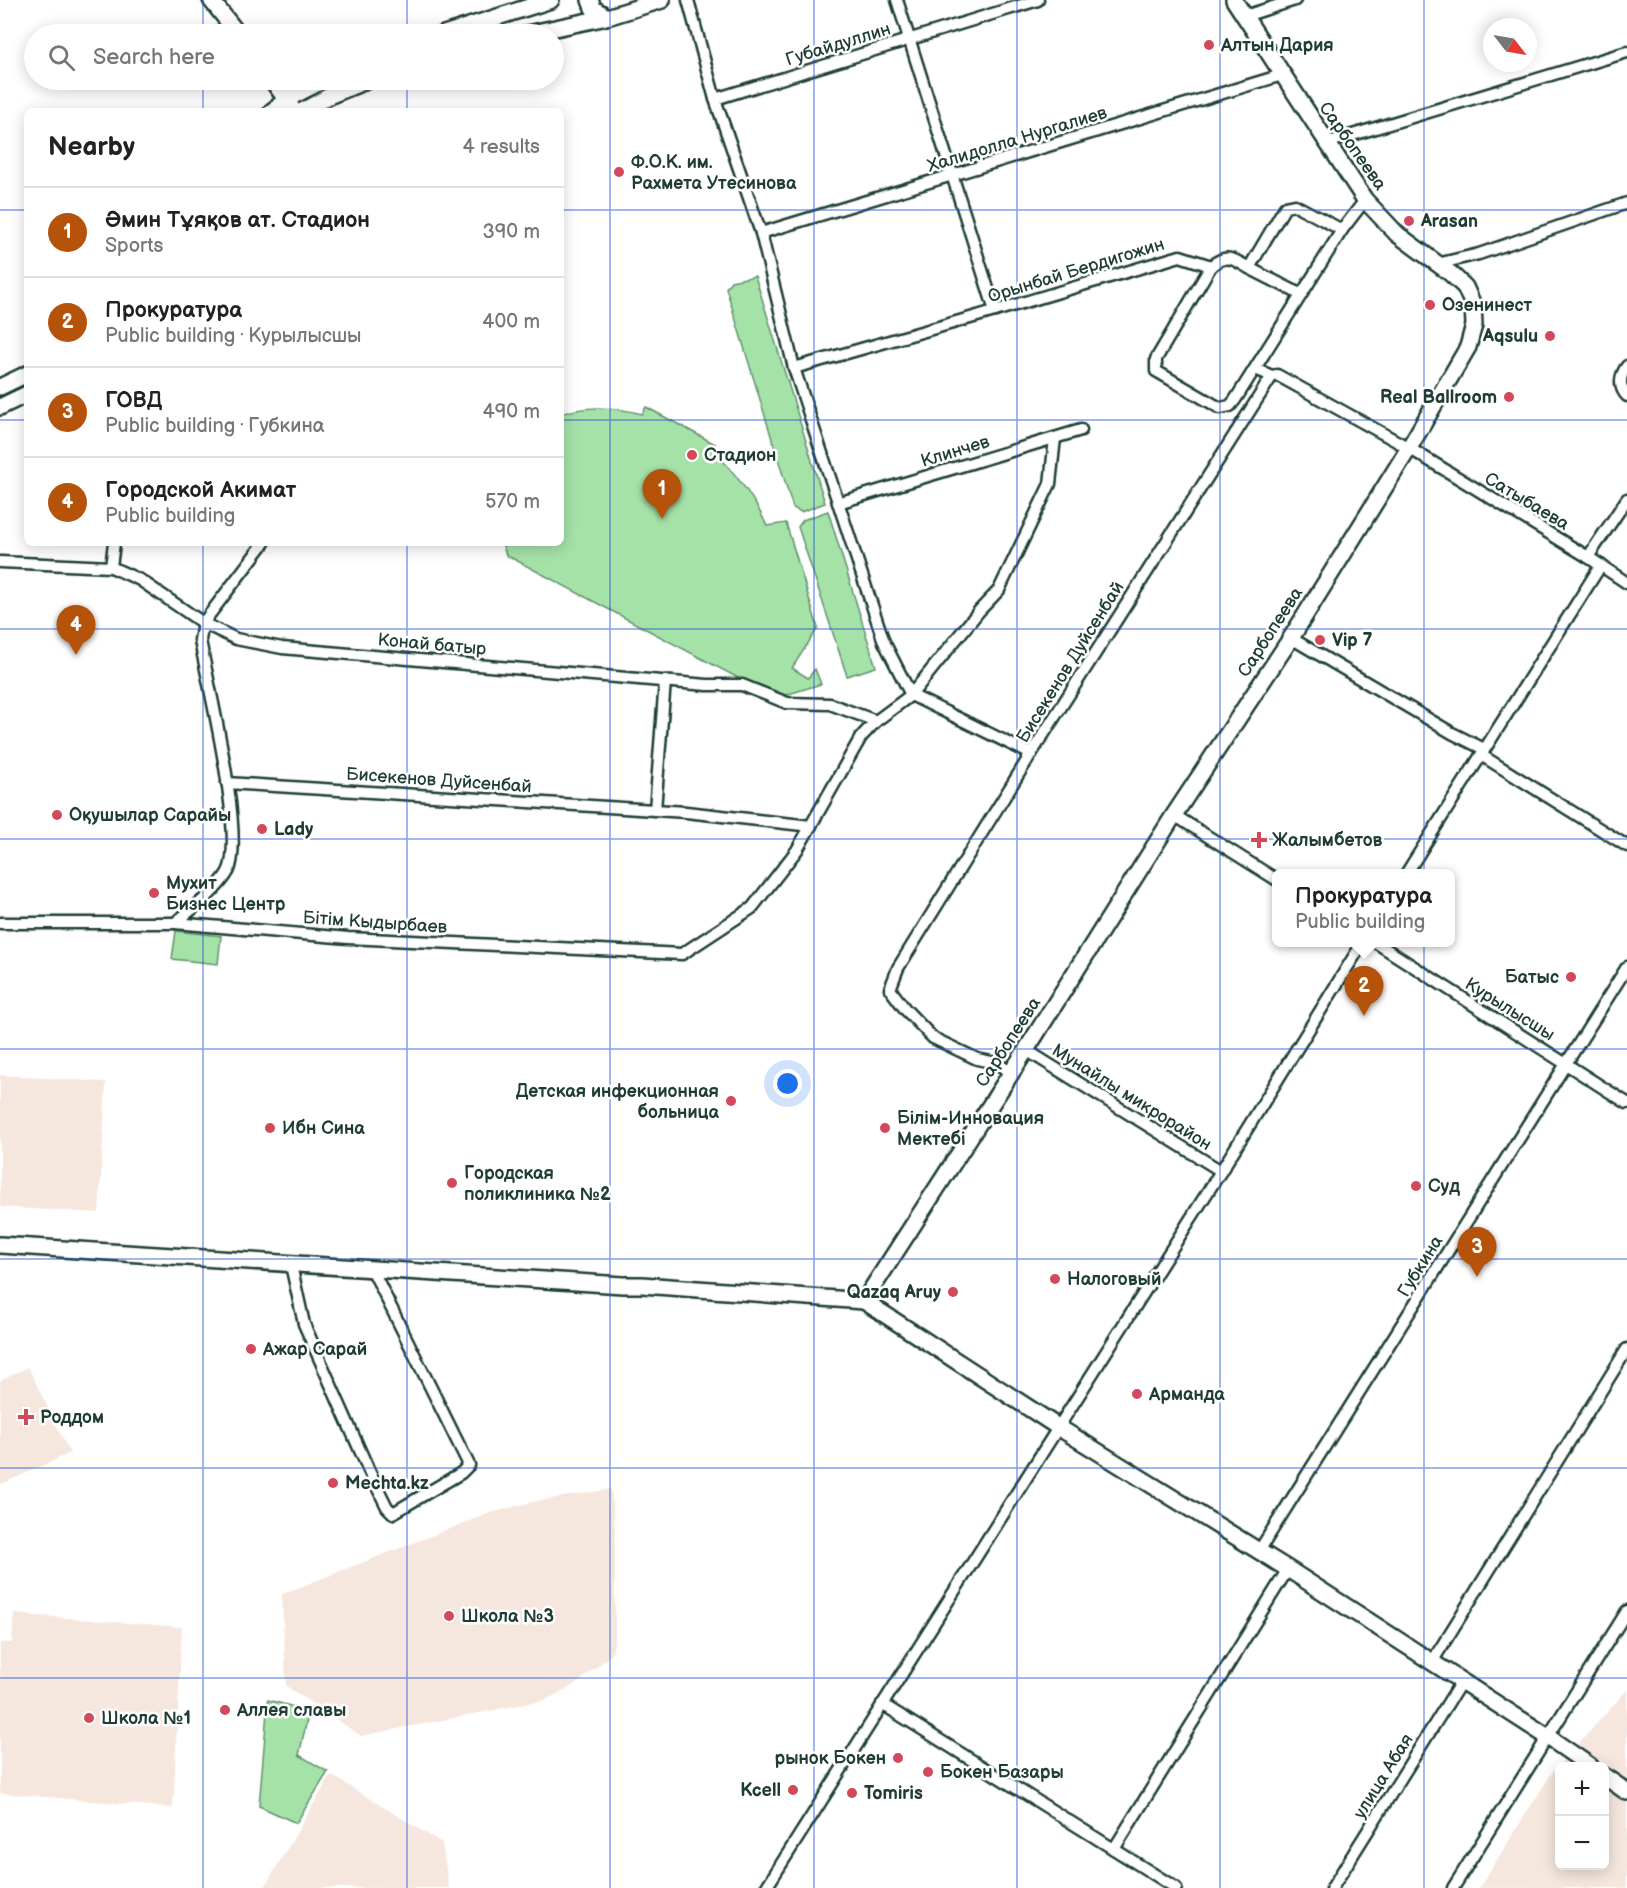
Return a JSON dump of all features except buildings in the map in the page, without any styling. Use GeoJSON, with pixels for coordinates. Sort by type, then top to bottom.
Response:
{"type":"FeatureCollection","features":[{"type":"Feature","properties":{"kind":"street"},"geometry":{"type":"LineString","coordinates":[[210,0],[230,24]]}},
{"type":"Feature","properties":{"kind":"street"},"geometry":{"type":"LineString","coordinates":[[475,24],[551,0]]}},
{"type":"Feature","properties":{"kind":"street"},"geometry":{"type":"LineString","coordinates":[[590,0],[593,8],[608,16]]}},
{"type":"Feature","properties":{"kind":"street"},"geometry":{"type":"LineString","coordinates":[[564,26],[662,0]]}},
{"type":"Feature","properties":{"kind":"street"},"geometry":{"type":"LineString","coordinates":[[688,0],[715,99],[761,233],[795,368],[876,621],[911,695],[1031,754]]}},
{"type":"Feature","properties":{"kind":"street"},"geometry":{"type":"LineString","coordinates":[[897,0],[995,311]]}},
{"type":"Feature","properties":{"kind":"street","name":"Губайдуллин"},"geometry":{"type":"LineString","coordinates":[[715,99],[1038,0]]}},
{"type":"Feature","properties":{"kind":"street","name":"Сарбопеева"},"geometry":{"type":"LineString","coordinates":[[864,1301],[1174,815],[1291,638],[1409,448],[1468,347],[1474,326],[1473,305],[1465,287],[1398,234],[1365,200],[1234,0]]}},
{"type":"Feature","properties":{"kind":"street"},"geometry":{"type":"LineString","coordinates":[[1245,16],[1294,0]]}},
{"type":"Feature","properties":{"kind":"street"},"geometry":{"type":"LineString","coordinates":[[1326,143],[1627,52]]}},
{"type":"Feature","properties":{"kind":"street","name":"Халидолла Нургалиев"},"geometry":{"type":"LineString","coordinates":[[761,233],[952,177],[1282,75]]}},
{"type":"Feature","properties":{"kind":"street"},"geometry":{"type":"LineString","coordinates":[[280,90],[291,105],[311,90]]}},
{"type":"Feature","properties":{"kind":"street"},"geometry":{"type":"LineString","coordinates":[[307,108],[343,90]]}},
{"type":"Feature","properties":{"kind":"street"},"geometry":{"type":"LineString","coordinates":[[1300,294],[1231,258],[1219,259],[1211,266],[1156,359],[1156,371],[1220,408],[1230,406],[1300,294],[1342,230],[1365,200]]}},
{"type":"Feature","properties":{"kind":"street"},"geometry":{"type":"LineString","coordinates":[[1437,264],[1479,254],[1627,203]]}},
{"type":"Feature","properties":{"kind":"street"},"geometry":{"type":"LineString","coordinates":[[1249,268],[1285,207],[1295,205],[1342,230]]}},
{"type":"Feature","properties":{"kind":"street","name":"Орынбай Бердигожин"},"geometry":{"type":"LineString","coordinates":[[795,368],[1180,256],[1211,266]]}},
{"type":"Feature","properties":{"kind":"street"},"geometry":{"type":"LineString","coordinates":[[1627,366],[1621,379],[1622,391],[1627,396]]}},
{"type":"Feature","properties":{"kind":"street","name":"Сатыбаева"},"geometry":{"type":"LineString","coordinates":[[1255,369],[1272,376],[1277,375],[1409,448],[1627,583]]}},
{"type":"Feature","properties":{"kind":"street"},"geometry":{"type":"LineString","coordinates":[[0,387],[24,375]]}},
{"type":"Feature","properties":{"kind":"street","name":"Бисекенов Дуйсенбай"},"geometry":{"type":"LineString","coordinates":[[1011,1072],[996,1063],[977,1059],[933,1038],[905,1009],[890,989],[898,968],[1031,754],[1272,376]]}},
{"type":"Feature","properties":{"kind":"street"},"geometry":{"type":"LineString","coordinates":[[0,407],[24,395]]}},
{"type":"Feature","properties":{"kind":"street","name":"Клинчев"},"geometry":{"type":"LineString","coordinates":[[838,503],[1081,430]]}},
{"type":"Feature","properties":{"kind":"street","name":"Бiтiм Кыдырбаев"},"geometry":{"type":"LineString","coordinates":[[0,923],[175,923],[348,938],[682,954],[752,908],[797,850],[861,736],[876,721],[911,695],[979,611],[999,590],[1050,484],[1055,438]]}},
{"type":"Feature","properties":{"kind":"street"},"geometry":{"type":"LineString","coordinates":[[1588,557],[1627,499]]}},
{"type":"Feature","properties":{"kind":"street"},"geometry":{"type":"LineString","coordinates":[[111,567],[114,546]]}},
{"type":"Feature","properties":{"kind":"street"},"geometry":{"type":"LineString","coordinates":[[175,923],[211,892],[228,871],[234,845],[227,783],[200,640],[203,623],[262,546]]}},
{"type":"Feature","properties":{"kind":"street","name":"Конай батыр"},"geometry":{"type":"LineString","coordinates":[[0,562],[111,567],[140,580],[203,623],[236,639],[282,648],[665,681],[742,685],[787,702],[830,704],[876,721]]}},
{"type":"Feature","properties":{"kind":"street"},"geometry":{"type":"LineString","coordinates":[[1409,869],[1600,565]]}},
{"type":"Feature","properties":{"kind":"street"},"geometry":{"type":"LineString","coordinates":[[1291,638],[1452,733],[1627,846]]}},
{"type":"Feature","properties":{"kind":"street"},"geometry":{"type":"LineString","coordinates":[[655,810],[665,681]]}},
{"type":"Feature","properties":{"kind":"street","name":"Бисекенов Дуйсенбай"},"geometry":{"type":"LineString","coordinates":[[227,783],[655,810],[811,826]]}},
{"type":"Feature","properties":{"kind":"street"},"geometry":{"type":"LineString","coordinates":[[1174,815],[1272,877]]}},
{"type":"Feature","properties":{"kind":"street"},"geometry":{"type":"LineString","coordinates":[[766,1888],[1221,1171],[1360,947]]}},
{"type":"Feature","properties":{"kind":"street","name":"Курылысшы"},"geometry":{"type":"LineString","coordinates":[[1383,947],[1627,1103]]}},
{"type":"Feature","properties":{"kind":"street","name":"Губкина"},"geometry":{"type":"LineString","coordinates":[[1259,1551],[1627,967]]}},
{"type":"Feature","properties":{"kind":"street","name":"Мунайлы микрорайон"},"geometry":{"type":"LineString","coordinates":[[1026,1050],[1221,1171]]}},
{"type":"Feature","properties":{"kind":"street"},"geometry":{"type":"LineString","coordinates":[[0,1245],[864,1301],[1058,1427],[1288,1569],[1583,1762]]}},
{"type":"Feature","properties":{"kind":"street"},"geometry":{"type":"LineString","coordinates":[[291,1265],[304,1324],[370,1473],[387,1508],[393,1513],[461,1473],[469,1465],[372,1269]]}},
{"type":"Feature","properties":{"kind":"street"},"geometry":{"type":"LineString","coordinates":[[1432,1662],[1627,1349]]}},
{"type":"Feature","properties":{"kind":"street"},"geometry":{"type":"LineString","coordinates":[[1114,1850],[1288,1569]]}},
{"type":"Feature","properties":{"kind":"street"},"geometry":{"type":"LineString","coordinates":[[1453,1888],[1627,1611]]}},
{"type":"Feature","properties":{"kind":"street","name":"улица Абая"},"geometry":{"type":"LineString","coordinates":[[1332,1888],[1461,1682]]}},
{"type":"Feature","properties":{"kind":"street"},"geometry":{"type":"LineString","coordinates":[[882,1704],[1176,1888]]}},
{"type":"Feature","properties":{"kind":"street"},"geometry":{"type":"LineString","coordinates":[[1609,1779],[1627,1792]]}},
{"type":"Feature","properties":{"kind":"shaded area"},"geometry":{"type":"Polygon","coordinates":[[[0,1075],[106,1082],[99,1213],[0,1207],[0,1075]]]}},
{"type":"Feature","properties":{"kind":"shaded area","name":"Роддом"},"geometry":{"type":"Polygon","coordinates":[[[28,1367],[70,1453],[0,1485],[0,1381],[28,1367]]]}},
{"type":"Feature","properties":{"kind":"shaded area","name":"Школа №3"},"geometry":{"type":"Polygon","coordinates":[[[611,1489],[615,1527],[615,1637],[612,1654],[575,1685],[545,1700],[361,1736],[286,1686],[282,1594],[490,1513],[532,1502],[611,1489]]]}},
{"type":"Feature","properties":{"kind":"shaded area","name":"Школа №1"},"geometry":{"type":"Polygon","coordinates":[[[14,1614],[182,1627],[173,1808],[0,1793],[0,1643],[12,1643],[14,1614]]]}},
{"type":"Feature","properties":{"kind":"shaded area"},"geometry":{"type":"Polygon","coordinates":[[[1627,1690],[1627,1888],[1479,1888],[1555,1770],[1555,1870],[1609,1870],[1609,1762],[1562,1762],[1627,1690]]]}},
{"type":"Feature","properties":{"kind":"shaded area"},"geometry":{"type":"Polygon","coordinates":[[[331,1775],[442,1843],[449,1888],[264,1888],[331,1775]]]}},
{"type":"Feature","properties":{"kind":"green space"},"geometry":{"type":"Polygon","coordinates":[[[755,276],[825,503],[801,512],[793,508],[726,288],[731,281],[755,276]]]}},
{"type":"Feature","properties":{"kind":"green space"},"geometry":{"type":"Polygon","coordinates":[[[646,407],[715,444],[713,451],[743,486],[767,526],[786,523],[818,628],[792,668],[808,678],[815,669],[821,684],[776,698],[506,555],[503,546],[564,546],[564,413],[601,408],[642,414],[646,407]]]}},
{"type":"Feature","properties":{"kind":"green space"},"geometry":{"type":"Polygon","coordinates":[[[828,511],[876,667],[847,676],[798,527],[803,520],[828,511]]]}},
{"type":"Feature","properties":{"kind":"green space"},"geometry":{"type":"Polygon","coordinates":[[[176,931],[221,936],[218,964],[172,959],[176,931]]]}},
{"type":"Feature","properties":{"kind":"green space"},"geometry":{"type":"Polygon","coordinates":[[[268,1700],[309,1711],[299,1755],[328,1772],[296,1823],[259,1806],[268,1700]]]}},
{"type":"Feature","properties":{"kind":"place","name":"Алтын Дария"},"geometry":{"type":"Point","coordinates":[1209,45]}},
{"type":"Feature","properties":{"kind":"place","name":"Ф.О.К. им. Рахмета Утесинова"},"geometry":{"type":"Point","coordinates":[619,172]}},
{"type":"Feature","properties":{"kind":"place","name":"Arasan"},"geometry":{"type":"Point","coordinates":[1409,221]}},
{"type":"Feature","properties":{"kind":"place","name":"Озенинест"},"geometry":{"type":"Point","coordinates":[1430,305]}},
{"type":"Feature","properties":{"kind":"place","name":"Aqsulu"},"geometry":{"type":"Point","coordinates":[1550,336]}},
{"type":"Feature","properties":{"kind":"place","name":"Real Ballroom"},"geometry":{"type":"Point","coordinates":[1509,397]}},
{"type":"Feature","properties":{"kind":"place","name":"Стадион"},"geometry":{"type":"Point","coordinates":[692,455]}},
{"type":"Feature","properties":{"kind":"place","name":"Әмин Тұяқов ат. Стадион"},"geometry":{"type":"Point","coordinates":[662,519]}},
{"type":"Feature","properties":{"kind":"place","name":"Vip 7"},"geometry":{"type":"Point","coordinates":[1320,640]}},
{"type":"Feature","properties":{"kind":"place","name":"Городской Акимат"},"geometry":{"type":"Point","coordinates":[76,655]}},
{"type":"Feature","properties":{"kind":"place","name":"Оқушылар Сарайы"},"geometry":{"type":"Point","coordinates":[57,815]}},
{"type":"Feature","properties":{"kind":"place","name":"Lady"},"geometry":{"type":"Point","coordinates":[262,829]}},
{"type":"Feature","properties":{"kind":"place","name":"Жалымбетов"},"geometry":{"type":"Point","coordinates":[1259,840]}},
{"type":"Feature","properties":{"kind":"place","name":"Мухит Бизнес Центр"},"geometry":{"type":"Point","coordinates":[154,893]}},
{"type":"Feature","properties":{"kind":"place","name":"Батыс"},"geometry":{"type":"Point","coordinates":[1571,977]}},
{"type":"Feature","properties":{"kind":"place","name":"Прокуратура"},"geometry":{"type":"Point","coordinates":[1364,1016]}},
{"type":"Feature","properties":{"kind":"place","name":"Детская инфекционная больница"},"geometry":{"type":"Point","coordinates":[731,1101]}},
{"type":"Feature","properties":{"kind":"place","name":"Ибн Сина"},"geometry":{"type":"Point","coordinates":[270,1128]}},
{"type":"Feature","properties":{"kind":"place","name":"Білім-Инновация Мектебі"},"geometry":{"type":"Point","coordinates":[885,1128]}},
{"type":"Feature","properties":{"kind":"place","name":"Городская поликлиника №2"},"geometry":{"type":"Point","coordinates":[452,1183]}},
{"type":"Feature","properties":{"kind":"place","name":"Суд"},"geometry":{"type":"Point","coordinates":[1416,1186]}},
{"type":"Feature","properties":{"kind":"place","name":"ГОВД"},"geometry":{"type":"Point","coordinates":[1477,1277]}},
{"type":"Feature","properties":{"kind":"place","name":"Налоговый"},"geometry":{"type":"Point","coordinates":[1055,1279]}},
{"type":"Feature","properties":{"kind":"place","name":"Qazaq Aruy"},"geometry":{"type":"Point","coordinates":[953,1292]}},
{"type":"Feature","properties":{"kind":"place","name":"Ажар Сарай"},"geometry":{"type":"Point","coordinates":[251,1349]}},
{"type":"Feature","properties":{"kind":"place","name":"Арманда"},"geometry":{"type":"Point","coordinates":[1137,1394]}},
{"type":"Feature","properties":{"kind":"place","name":"Роддом"},"geometry":{"type":"Point","coordinates":[26,1417]}},
{"type":"Feature","properties":{"kind":"place","name":"Mechta.kz"},"geometry":{"type":"Point","coordinates":[333,1483]}},
{"type":"Feature","properties":{"kind":"place","name":"Школа №3"},"geometry":{"type":"Point","coordinates":[449,1616]}},
{"type":"Feature","properties":{"kind":"place","name":"Аллея славы"},"geometry":{"type":"Point","coordinates":[225,1710]}},
{"type":"Feature","properties":{"kind":"place","name":"Школа №1"},"geometry":{"type":"Point","coordinates":[89,1718]}},
{"type":"Feature","properties":{"kind":"place","name":"рынок Бокен"},"geometry":{"type":"Point","coordinates":[898,1758]}},
{"type":"Feature","properties":{"kind":"place","name":"Бокен Базары"},"geometry":{"type":"Point","coordinates":[928,1772]}},
{"type":"Feature","properties":{"kind":"place","name":"Kcell"},"geometry":{"type":"Point","coordinates":[793,1790]}},
{"type":"Feature","properties":{"kind":"place","name":"Tomiris"},"geometry":{"type":"Point","coordinates":[852,1793]}}]}
